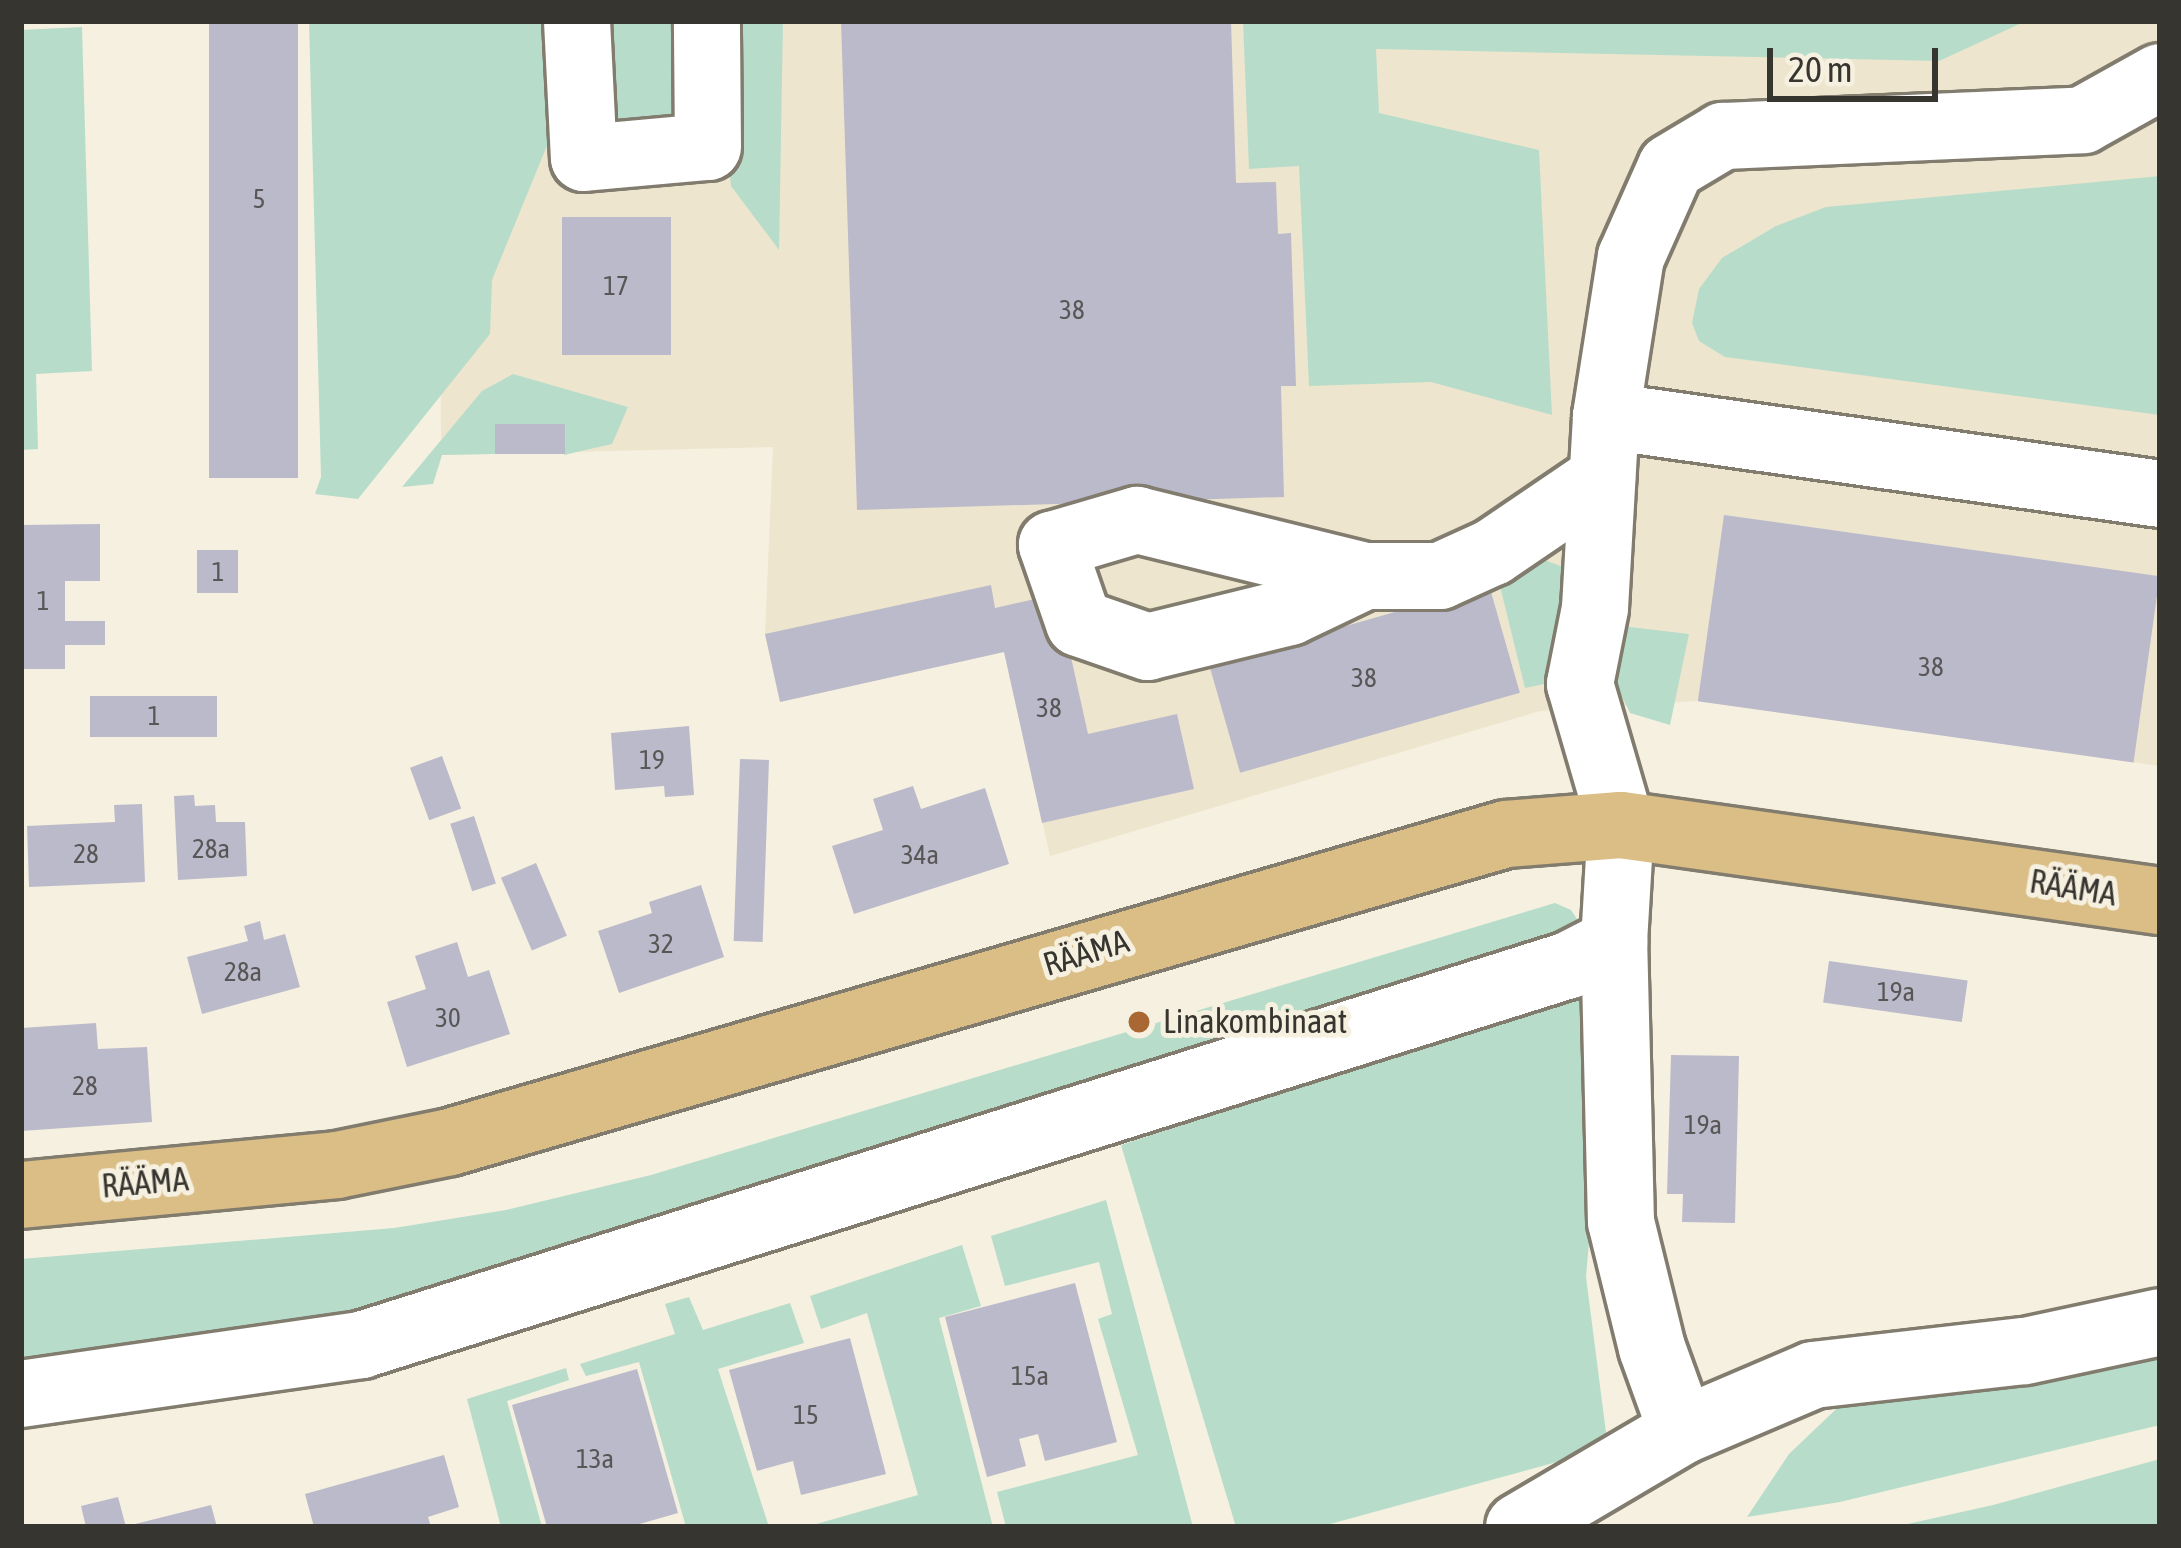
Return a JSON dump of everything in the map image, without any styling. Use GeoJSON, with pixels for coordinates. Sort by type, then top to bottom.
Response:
{"type":"FeatureCollection","features":[{"type":"Feature","properties":{"kind":"main road","name":"RÄÄMA"},"geometry":{"type":"LineString","coordinates":[[21,1195],[338,1165],[451,1142],[1506,834],[1621,825],[2160,901]]}},
{"type":"Feature","properties":{"kind":"street"},"geometry":{"type":"LineString","coordinates":[[577,21],[584,158],[708,147],[707,21]]}},
{"type":"Feature","properties":{"kind":"street"},"geometry":{"type":"LineString","coordinates":[[1682,1431],[1652,1348],[1621,1222],[1614,942],[1621,825],[1580,683],[1594,608],[1604,447],[1631,257],[1671,166],[1723,136],[2083,120],[2160,77]]}},
{"type":"Feature","properties":{"kind":"street"},"geometry":{"type":"LineString","coordinates":[[1365,576],[1440,576],[1493,552],[1604,447],[2160,494]]}},
{"type":"Feature","properties":{"kind":"street"},"geometry":{"type":"LineString","coordinates":[[21,1394],[361,1345],[1570,965],[1614,942]]}},
{"type":"Feature","properties":{"kind":"street"},"geometry":{"type":"LineString","coordinates":[[1519,1527],[1682,1431],[1814,1375],[2025,1351],[2160,1322]]}},
{"type":"Feature","properties":{"kind":"shaded area"},"geometry":{"type":"Polygon","coordinates":[[[440,21],[2160,21],[2160,766],[1697,701],[1540,711],[1050,856],[1004,652],[780,702],[765,634],[773,447],[441,455],[440,21]]]}},
{"type":"Feature","properties":{"kind":"green space"},"geometry":{"type":"Polygon","coordinates":[[[309,21],[549,21],[555,126],[492,280],[490,334],[358,499],[315,494],[321,477],[309,21]]]}},
{"type":"Feature","properties":{"kind":"green space"},"geometry":{"type":"Polygon","coordinates":[[[593,21],[688,21],[689,98],[661,124],[620,121],[599,94],[593,21]]]}},
{"type":"Feature","properties":{"kind":"green space"},"geometry":{"type":"Polygon","coordinates":[[[726,21],[783,21],[779,250],[731,186],[723,99],[726,21]]]}},
{"type":"Feature","properties":{"kind":"green space"},"geometry":{"type":"Polygon","coordinates":[[[1243,21],[2026,21],[1939,61],[1376,49],[1379,113],[1539,150],[1552,415],[1431,382],[1309,386],[1299,166],[1249,169],[1243,21]]]}},
{"type":"Feature","properties":{"kind":"green space"},"geometry":{"type":"Polygon","coordinates":[[[82,27],[92,371],[36,374],[38,449],[21,450],[21,30],[82,27]]]}},
{"type":"Feature","properties":{"kind":"green space"},"geometry":{"type":"Polygon","coordinates":[[[2160,176],[2160,415],[1725,357],[1699,341],[1692,323],[1699,289],[1722,258],[1776,226],[1826,207],[2160,176]]]}},
{"type":"Feature","properties":{"kind":"green space"},"geometry":{"type":"Polygon","coordinates":[[[513,374],[628,407],[612,444],[564,455],[564,424],[496,424],[495,454],[442,455],[433,484],[402,487],[482,391],[513,374]]]}},
{"type":"Feature","properties":{"kind":"green space"},"geometry":{"type":"Polygon","coordinates":[[[1542,559],[1563,567],[1554,682],[1525,688],[1497,574],[1542,559]]]}},
{"type":"Feature","properties":{"kind":"green space"},"geometry":{"type":"Polygon","coordinates":[[[1613,625],[1689,634],[1670,725],[1630,713],[1612,676],[1613,625]]]}},
{"type":"Feature","properties":{"kind":"green space"},"geometry":{"type":"Polygon","coordinates":[[[1555,903],[1571,910],[1577,919],[1574,933],[401,1310],[21,1363],[21,1259],[394,1228],[506,1210],[651,1175],[1555,903]]]}},
{"type":"Feature","properties":{"kind":"green space"},"geometry":{"type":"Polygon","coordinates":[[[1594,990],[1594,1185],[1586,1277],[1608,1448],[1319,1527],[1236,1527],[1121,1145],[1594,990]]]}},
{"type":"Feature","properties":{"kind":"green space"},"geometry":{"type":"Polygon","coordinates":[[[1106,1200],[1193,1527],[1006,1527],[997,1492],[1138,1455],[1098,1319],[1112,1314],[1099,1262],[1005,1286],[991,1236],[1106,1200]]]}},
{"type":"Feature","properties":{"kind":"green space"},"geometry":{"type":"Polygon","coordinates":[[[962,1245],[981,1306],[939,1318],[993,1527],[806,1527],[918,1495],[867,1313],[821,1329],[810,1296],[962,1245]]]}},
{"type":"Feature","properties":{"kind":"green space"},"geometry":{"type":"Polygon","coordinates":[[[689,1297],[703,1330],[790,1303],[804,1343],[718,1369],[769,1527],[686,1527],[639,1362],[586,1376],[580,1364],[675,1334],[665,1304],[689,1297]]]}},
{"type":"Feature","properties":{"kind":"green space"},"geometry":{"type":"Polygon","coordinates":[[[2160,1344],[2160,1425],[1840,1502],[1747,1517],[1789,1454],[1853,1393],[2160,1344]]]}},
{"type":"Feature","properties":{"kind":"green space"},"geometry":{"type":"Polygon","coordinates":[[[566,1368],[569,1380],[507,1401],[542,1527],[501,1527],[467,1399],[566,1368]]]}},
{"type":"Feature","properties":{"kind":"green space"},"geometry":{"type":"Polygon","coordinates":[[[2160,1459],[2160,1527],[1894,1527],[1993,1505],[2160,1459]]]}},
{"type":"Feature","properties":{"kind":"building"},"geometry":{"type":"Polygon","coordinates":[[[209,21],[298,21],[298,478],[209,478],[209,21]]]}},
{"type":"Feature","properties":{"kind":"building"},"geometry":{"type":"Polygon","coordinates":[[[841,21],[1231,21],[1236,183],[1276,182],[1278,234],[1291,233],[1296,386],[1281,386],[1284,497],[857,510],[841,21]]]}},
{"type":"Feature","properties":{"kind":"building"},"geometry":{"type":"Polygon","coordinates":[[[562,217],[671,217],[671,355],[562,355],[562,217]]]}},
{"type":"Feature","properties":{"kind":"building"},"geometry":{"type":"Polygon","coordinates":[[[495,424],[565,424],[565,454],[495,454],[495,424]]]}},
{"type":"Feature","properties":{"kind":"building"},"geometry":{"type":"Polygon","coordinates":[[[1724,515],[2160,576],[2134,762],[1698,701],[1724,515]]]}},
{"type":"Feature","properties":{"kind":"building"},"geometry":{"type":"Polygon","coordinates":[[[100,524],[100,581],[65,581],[65,621],[105,621],[105,645],[65,645],[65,669],[21,669],[21,525],[100,524]]]}},
{"type":"Feature","properties":{"kind":"building"},"geometry":{"type":"Polygon","coordinates":[[[197,550],[238,550],[238,593],[197,593],[197,550]]]}},
{"type":"Feature","properties":{"kind":"building"},"geometry":{"type":"Polygon","coordinates":[[[991,585],[995,608],[1057,594],[1088,734],[1177,714],[1194,789],[1042,823],[1004,652],[780,702],[765,634],[991,585]]]}},
{"type":"Feature","properties":{"kind":"building"},"geometry":{"type":"Polygon","coordinates":[[[1489,585],[1520,693],[1240,773],[1209,665],[1489,585]]]}},
{"type":"Feature","properties":{"kind":"building"},"geometry":{"type":"Polygon","coordinates":[[[90,696],[217,696],[217,737],[90,737],[90,696]]]}},
{"type":"Feature","properties":{"kind":"building"},"geometry":{"type":"Polygon","coordinates":[[[689,726],[694,795],[665,797],[664,786],[615,790],[611,733],[689,726]]]}},
{"type":"Feature","properties":{"kind":"building"},"geometry":{"type":"Polygon","coordinates":[[[442,756],[461,809],[429,820],[410,768],[442,756]]]}},
{"type":"Feature","properties":{"kind":"building"},"geometry":{"type":"Polygon","coordinates":[[[740,759],[769,760],[763,942],[734,941],[740,759]]]}},
{"type":"Feature","properties":{"kind":"building"},"geometry":{"type":"Polygon","coordinates":[[[913,786],[921,809],[985,788],[1009,864],[854,914],[832,846],[883,830],[873,799],[913,786]]]}},
{"type":"Feature","properties":{"kind":"building"},"geometry":{"type":"Polygon","coordinates":[[[194,795],[195,806],[215,805],[216,822],[245,822],[247,876],[178,880],[174,796],[194,795]]]}},
{"type":"Feature","properties":{"kind":"building"},"geometry":{"type":"Polygon","coordinates":[[[142,804],[145,882],[29,887],[27,826],[115,822],[114,805],[142,804]]]}},
{"type":"Feature","properties":{"kind":"building"},"geometry":{"type":"Polygon","coordinates":[[[474,816],[496,884],[472,891],[450,824],[474,816]]]}},
{"type":"Feature","properties":{"kind":"building"},"geometry":{"type":"Polygon","coordinates":[[[536,863],[567,936],[532,951],[501,878],[536,863]]]}},
{"type":"Feature","properties":{"kind":"building"},"geometry":{"type":"Polygon","coordinates":[[[701,885],[724,957],[619,993],[598,931],[652,913],[649,902],[701,885]]]}},
{"type":"Feature","properties":{"kind":"building"},"geometry":{"type":"Polygon","coordinates":[[[260,921],[264,940],[285,934],[300,987],[202,1014],[187,957],[248,941],[244,926],[260,921]]]}},
{"type":"Feature","properties":{"kind":"building"},"geometry":{"type":"Polygon","coordinates":[[[457,942],[468,977],[489,970],[510,1034],[407,1067],[387,1002],[426,989],[415,956],[457,942]]]}},
{"type":"Feature","properties":{"kind":"building"},"geometry":{"type":"Polygon","coordinates":[[[1829,961],[1968,980],[1962,1022],[1823,1003],[1829,961]]]}},
{"type":"Feature","properties":{"kind":"building"},"geometry":{"type":"Polygon","coordinates":[[[96,1023],[98,1049],[147,1047],[152,1122],[21,1131],[21,1028],[96,1023]]]}},
{"type":"Feature","properties":{"kind":"building"},"geometry":{"type":"Polygon","coordinates":[[[1671,1055],[1739,1056],[1735,1223],[1682,1222],[1683,1194],[1667,1194],[1671,1055]]]}},
{"type":"Feature","properties":{"kind":"building"},"geometry":{"type":"Polygon","coordinates":[[[1075,1283],[1117,1442],[1045,1461],[1038,1434],[1019,1439],[1026,1466],[987,1477],[945,1317],[1075,1283]]]}},
{"type":"Feature","properties":{"kind":"building"},"geometry":{"type":"Polygon","coordinates":[[[850,1338],[886,1474],[801,1495],[793,1461],[757,1471],[729,1370],[850,1338]]]}},
{"type":"Feature","properties":{"kind":"building"},"geometry":{"type":"Polygon","coordinates":[[[637,1369],[678,1513],[629,1527],[547,1527],[512,1405],[637,1369]]]}},
{"type":"Feature","properties":{"kind":"building"},"geometry":{"type":"Polygon","coordinates":[[[444,1455],[459,1507],[428,1517],[431,1527],[314,1527],[305,1494],[444,1455]]]}},
{"type":"Feature","properties":{"kind":"building"},"geometry":{"type":"Polygon","coordinates":[[[118,1497],[126,1527],[86,1527],[81,1506],[118,1497]]]}},
{"type":"Feature","properties":{"kind":"building"},"geometry":{"type":"Polygon","coordinates":[[[211,1505],[217,1527],[131,1527],[131,1525],[211,1505]]]}},
{"type":"Feature","properties":{"kind":"place","name":"Linakombinaat"},"geometry":{"type":"Point","coordinates":[1139,1022]}}]}
